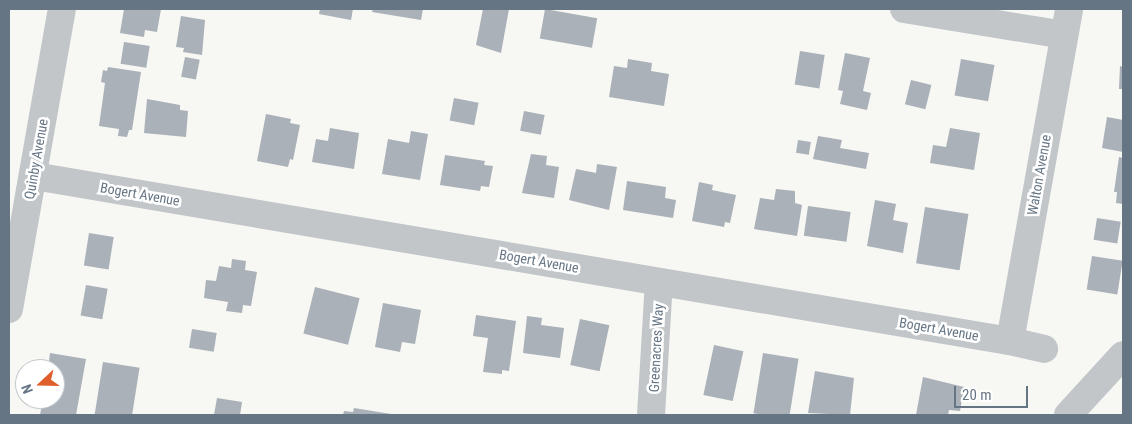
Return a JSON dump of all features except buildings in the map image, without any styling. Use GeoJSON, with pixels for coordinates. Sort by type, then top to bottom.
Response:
{"type":"FeatureCollection","features":[{"type":"Feature","properties":{"kind":"street","name":"Quinby Avenue"},"geometry":{"type":"LineString","coordinates":[[9,309],[62,9]]}},
{"type":"Feature","properties":{"kind":"street"},"geometry":{"type":"LineString","coordinates":[[904,9],[1067,22]]}},
{"type":"Feature","properties":{"kind":"street","name":"Walton Avenue"},"geometry":{"type":"LineString","coordinates":[[1010,341],[1067,22]]}},
{"type":"Feature","properties":{"kind":"street","name":"Bogert Avenue"},"geometry":{"type":"LineString","coordinates":[[34,176],[1010,341],[1044,349]]}},
{"type":"Feature","properties":{"kind":"street","name":"Greenacres Way"},"geometry":{"type":"LineString","coordinates":[[651,415],[659,282]]}},
{"type":"Feature","properties":{"kind":"street"},"geometry":{"type":"LineString","coordinates":[[1068,415],[1123,355]]}}]}
